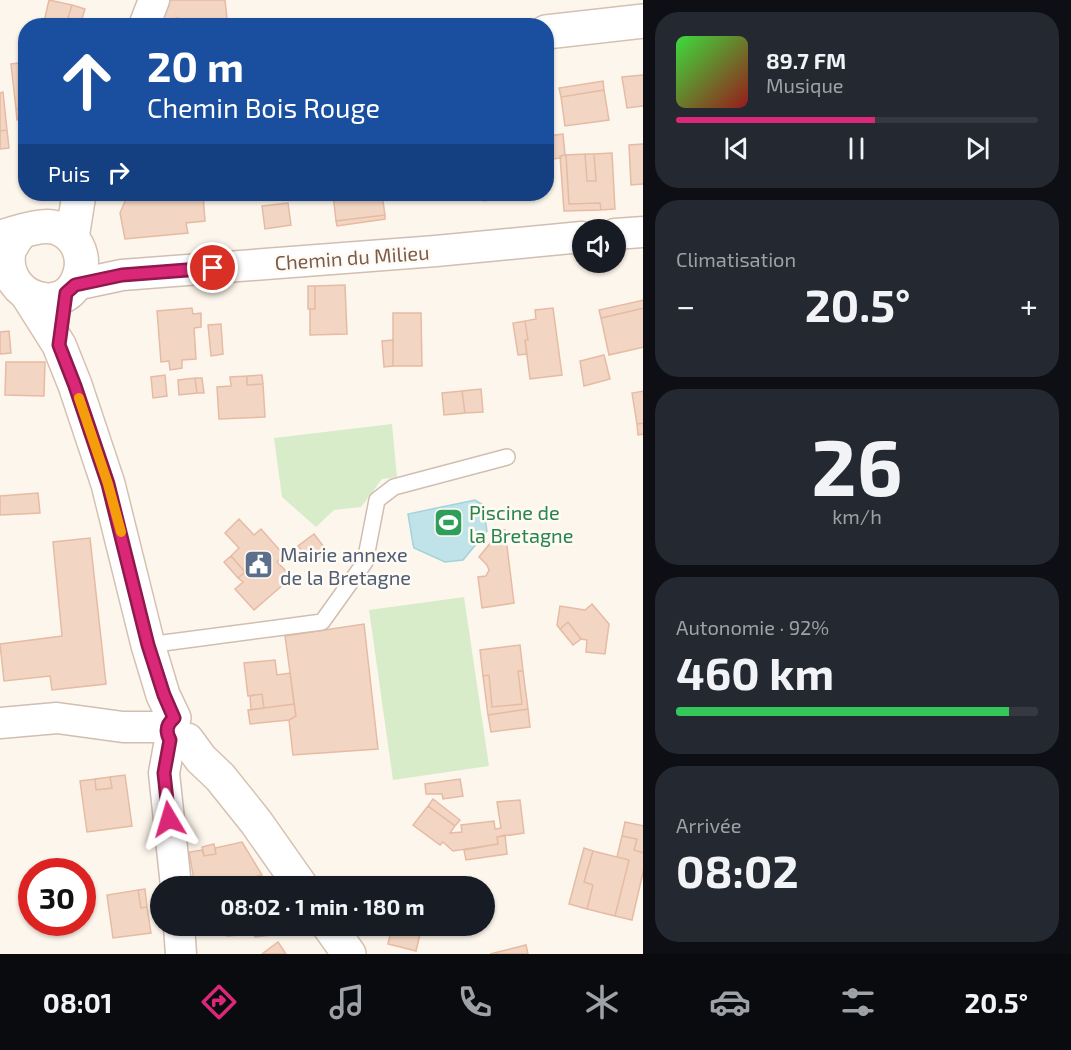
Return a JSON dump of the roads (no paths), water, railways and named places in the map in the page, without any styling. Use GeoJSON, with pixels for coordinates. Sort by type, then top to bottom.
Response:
{"type":"FeatureCollection","features":[{"type":"Feature","properties":{"kind":"street"},"geometry":{"type":"LineString","coordinates":[[147,18],[154,0]]}},
{"type":"Feature","properties":{"kind":"street"},"geometry":{"type":"LineString","coordinates":[[554,31],[643,21]]}},
{"type":"Feature","properties":{"kind":"street"},"geometry":{"type":"LineString","coordinates":[[58,201],[19,231],[12,243],[7,263],[12,279],[59,345],[75,386],[108,484],[148,645],[174,731],[220,777],[256,822],[294,876]]}},
{"type":"Feature","properties":{"kind":"street"},"geometry":{"type":"LineString","coordinates":[[59,345],[71,289],[80,275],[82,264],[76,245],[79,201]]}},
{"type":"Feature","properties":{"kind":"street"},"geometry":{"type":"LineString","coordinates":[[19,231],[50,225],[62,230],[76,245],[122,275]]}},
{"type":"Feature","properties":{"kind":"street"},"geometry":{"type":"LineString","coordinates":[[626,233],[643,232]]}},
{"type":"Feature","properties":{"kind":"street","name":"Chemin du Milieu"},"geometry":{"type":"LineString","coordinates":[[71,289],[122,275],[436,251],[572,238]]}},
{"type":"Feature","properties":{"kind":"street"},"geometry":{"type":"LineString","coordinates":[[12,279],[37,300],[57,298],[71,289]]}},
{"type":"Feature","properties":{"kind":"street"},"geometry":{"type":"LineString","coordinates":[[0,723],[57,717],[123,727],[174,731]]}},
{"type":"Feature","properties":{"kind":"street"},"geometry":{"type":"LineString","coordinates":[[174,731],[164,773],[176,876]]}},
{"type":"Feature","properties":{"kind":"street"},"geometry":{"type":"LineString","coordinates":[[180,936],[181,954]]}},
{"type":"Feature","properties":{"kind":"street"},"geometry":{"type":"LineString","coordinates":[[336,936],[349,954]]}},
{"type":"Feature","properties":{"kind":"lane"},"geometry":{"type":"LineString","coordinates":[[148,645],[322,621],[365,562],[377,500],[394,487],[507,457]]}},
{"type":"Feature","properties":{"kind":"water","name":"Piscine de la Bretagne"},"geometry":{"type":"Polygon","coordinates":[[[475,500],[483,505],[487,531],[463,560],[445,562],[414,548],[408,514],[475,500]]]}},
{"type":"Feature","properties":{"kind":"place","name":"Piscine de la Bretagne"},"geometry":{"type":"Point","coordinates":[448,523]}},
{"type":"Feature","properties":{"kind":"place","name":"Mairie annexe de la Bretagne"},"geometry":{"type":"Point","coordinates":[259,565]}}]}
